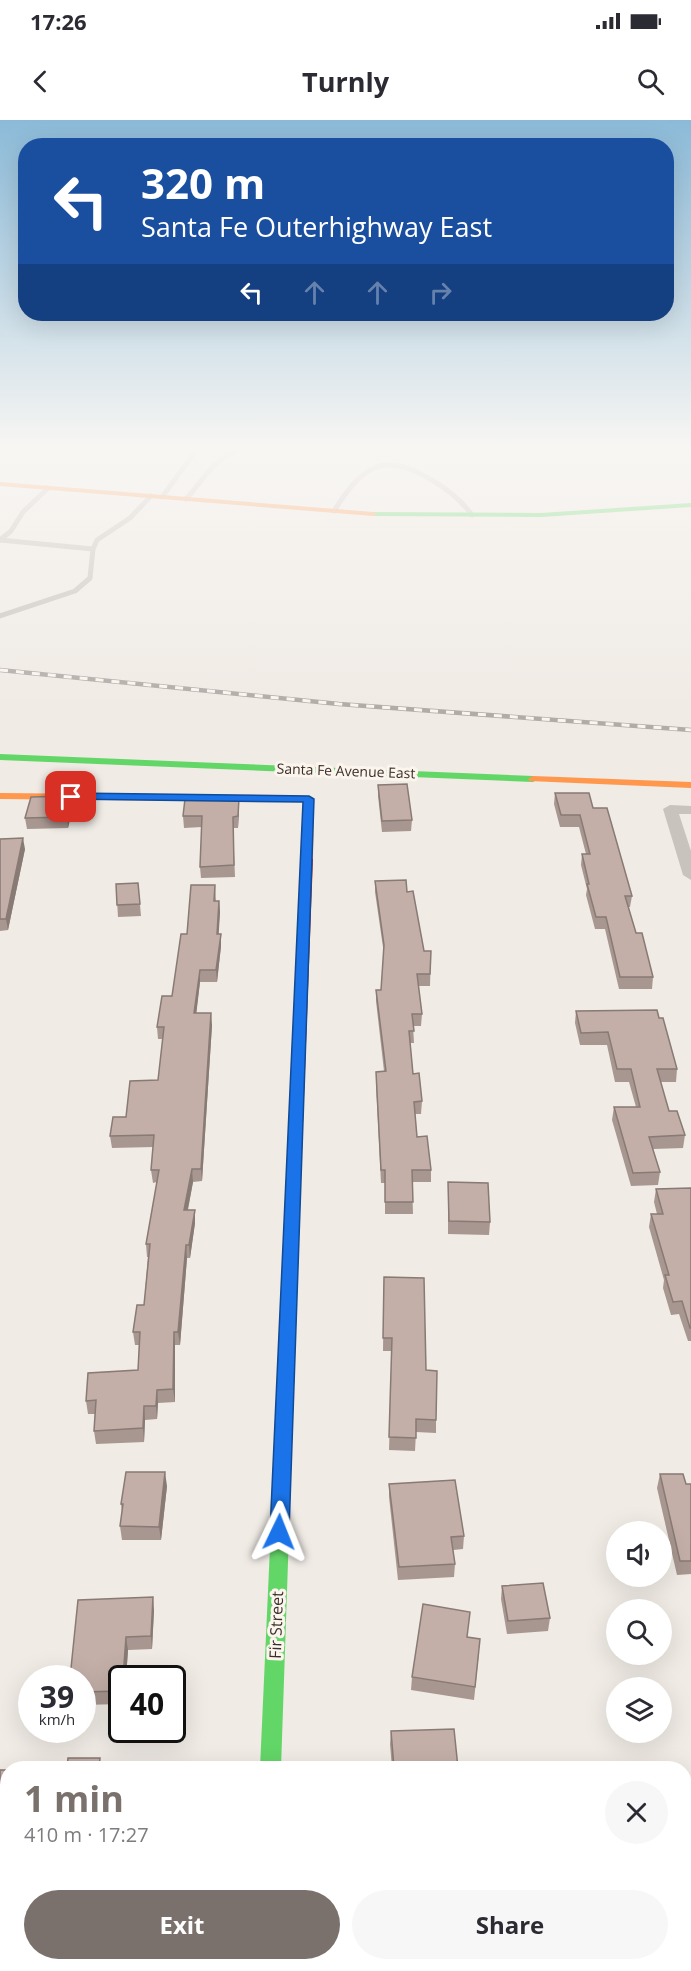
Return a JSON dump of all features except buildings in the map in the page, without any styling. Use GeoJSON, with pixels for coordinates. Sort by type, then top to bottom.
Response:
{"type":"FeatureCollection","features":[{"type":"Feature","properties":{"kind":"street","name":"Santa Fe Avenue East"},"geometry":{"type":"LineString","coordinates":[[0,757],[691,785]]}},
{"type":"Feature","properties":{"kind":"street","name":"Fir Street"},"geometry":{"type":"LineString","coordinates":[[0,796],[309,799],[270,1761]]}},
{"type":"Feature","properties":{"kind":"street"},"geometry":{"type":"LineString","coordinates":[[691,810],[670,809],[691,875]]}},
{"type":"Feature","properties":{"kind":"lane"},"geometry":{"type":"LineString","coordinates":[[7,534],[0,540],[93,549]]}},
{"type":"Feature","properties":{"kind":"lane"},"geometry":{"type":"LineString","coordinates":[[0,616],[75,591],[90,578],[93,549],[97,540],[105,534]]}},
{"type":"Feature","properties":{"kind":"railway"},"geometry":{"type":"LineString","coordinates":[[0,670],[339,704],[691,730]]}},
{"type":"Feature","properties":{"kind":"traffic: fast"},"geometry":{"type":"LineString","coordinates":[[0,757],[533,779]]}},
{"type":"Feature","properties":{"kind":"traffic: fast"},"geometry":{"type":"LineString","coordinates":[[270,1761],[295,1150]]}},
{"type":"Feature","properties":{"kind":"traffic: slow"},"geometry":{"type":"LineString","coordinates":[[533,779],[691,785]]}},
{"type":"Feature","properties":{"kind":"traffic: slow"},"geometry":{"type":"LineString","coordinates":[[0,796],[309,799],[307,859]]}},
{"type":"Feature","properties":{"kind":"traffic: jam"},"geometry":{"type":"LineString","coordinates":[[295,1150],[307,859]]}},
{"type":"Feature","properties":{"kind":"route"},"geometry":{"type":"LineString","coordinates":[[71,797],[309,799],[279,1532]]}}]}
